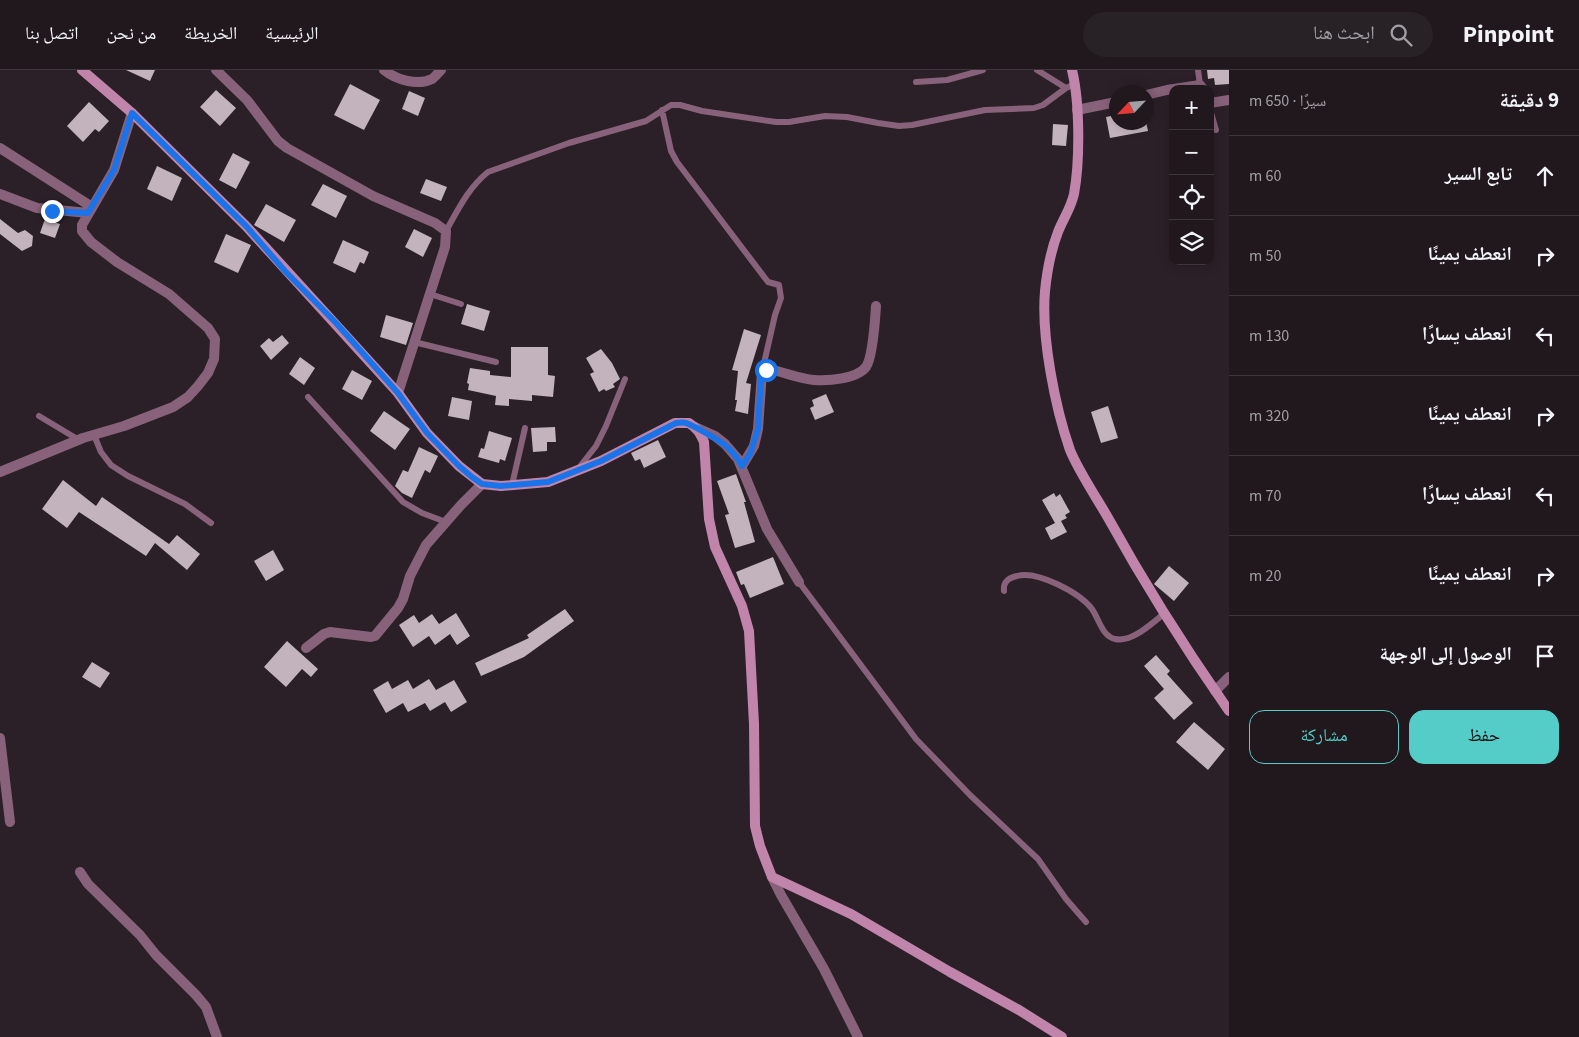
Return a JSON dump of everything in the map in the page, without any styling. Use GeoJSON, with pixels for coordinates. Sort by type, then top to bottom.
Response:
{"type":"FeatureCollection","features":[{"type":"Feature","properties":{"kind":"street"},"geometry":{"type":"LineString","coordinates":[[82,70],[132,113],[246,226],[398,393],[427,433],[459,466],[482,484],[512,486],[548,482],[576,472],[676,423],[689,422],[700,433],[704,442],[709,519],[715,547],[742,606],[749,631],[754,724],[756,826],[760,846],[781,895],[824,969],[858,1037]]}},
{"type":"Feature","properties":{"kind":"street"},"geometry":{"type":"LineString","coordinates":[[216,70],[247,100],[278,141],[286,148],[373,196],[435,223],[446,231],[445,248],[398,393]]}},
{"type":"Feature","properties":{"kind":"street"},"geometry":{"type":"LineString","coordinates":[[384,70],[403,79],[419,82],[433,78],[441,70]]}},
{"type":"Feature","properties":{"kind":"street"},"geometry":{"type":"LineString","coordinates":[[1072,70],[1071,86],[1077,110],[1074,194],[1054,242],[1045,293],[1047,347],[1060,418],[1071,452],[1121,541],[1229,711]]}},
{"type":"Feature","properties":{"kind":"street"},"geometry":{"type":"LineString","coordinates":[[1154,93],[1169,90]]}},
{"type":"Feature","properties":{"kind":"street"},"geometry":{"type":"LineString","coordinates":[[1214,102],[1229,100]]}},
{"type":"Feature","properties":{"kind":"street"},"geometry":{"type":"LineString","coordinates":[[1077,110],[1109,103]]}},
{"type":"Feature","properties":{"kind":"street"},"geometry":{"type":"LineString","coordinates":[[0,472],[78,440],[124,426],[173,407],[188,397],[208,373],[214,360],[216,347],[214,338],[208,328],[169,294],[117,262],[91,242],[82,231],[82,225],[114,170],[132,113]]}},
{"type":"Feature","properties":{"kind":"street"},"geometry":{"type":"LineString","coordinates":[[0,148],[90,210]]}},
{"type":"Feature","properties":{"kind":"street"},"geometry":{"type":"LineString","coordinates":[[0,194],[37,208],[90,210]]}},
{"type":"Feature","properties":{"kind":"street"},"geometry":{"type":"LineString","coordinates":[[742,466],[750,454],[758,429],[762,372],[773,370],[813,380],[837,379],[861,372],[865,368],[871,353],[876,306]]}},
{"type":"Feature","properties":{"kind":"street"},"geometry":{"type":"LineString","coordinates":[[695,427],[715,436],[733,452],[742,466],[767,529],[799,582]]}},
{"type":"Feature","properties":{"kind":"street"},"geometry":{"type":"LineString","coordinates":[[306,648],[324,634],[330,632],[374,636],[398,608],[417,560],[426,545],[482,484]]}},
{"type":"Feature","properties":{"kind":"street"},"geometry":{"type":"LineString","coordinates":[[1215,691],[1229,676]]}},
{"type":"Feature","properties":{"kind":"street"},"geometry":{"type":"LineString","coordinates":[[0,738],[10,822]]}},
{"type":"Feature","properties":{"kind":"street"},"geometry":{"type":"LineString","coordinates":[[80,872],[88,884],[140,935],[156,955],[206,1007],[217,1037]]}},
{"type":"Feature","properties":{"kind":"street"},"geometry":{"type":"LineString","coordinates":[[772,877],[851,914],[1019,1010],[1062,1037]]}},
{"type":"Feature","properties":{"kind":"lane"},"geometry":{"type":"LineString","coordinates":[[916,82],[947,80],[983,70]]}},
{"type":"Feature","properties":{"kind":"lane"},"geometry":{"type":"LineString","coordinates":[[1037,70],[1071,86]]}},
{"type":"Feature","properties":{"kind":"lane"},"geometry":{"type":"LineString","coordinates":[[1198,70],[1202,85]]}},
{"type":"Feature","properties":{"kind":"lane"},"geometry":{"type":"LineString","coordinates":[[446,231],[469,191],[488,172],[568,143],[646,121],[654,118],[671,105],[680,104],[702,111],[776,122],[789,122],[825,116],[906,125],[984,110],[1034,108],[1042,105],[1071,86]]}},
{"type":"Feature","properties":{"kind":"lane"},"geometry":{"type":"LineString","coordinates":[[662,110],[671,151],[677,162],[768,282],[779,285],[781,298],[775,315],[762,372]]}},
{"type":"Feature","properties":{"kind":"lane"},"geometry":{"type":"LineString","coordinates":[[1214,123],[1216,130]]}},
{"type":"Feature","properties":{"kind":"lane"},"geometry":{"type":"LineString","coordinates":[[430,294],[461,304]]}},
{"type":"Feature","properties":{"kind":"lane"},"geometry":{"type":"LineString","coordinates":[[414,342],[496,362]]}},
{"type":"Feature","properties":{"kind":"lane"},"geometry":{"type":"LineString","coordinates":[[576,472],[596,446],[625,379]]}},
{"type":"Feature","properties":{"kind":"lane"},"geometry":{"type":"LineString","coordinates":[[308,397],[403,502],[422,513],[446,522]]}},
{"type":"Feature","properties":{"kind":"lane"},"geometry":{"type":"LineString","coordinates":[[39,416],[78,440]]}},
{"type":"Feature","properties":{"kind":"lane"},"geometry":{"type":"LineString","coordinates":[[512,486],[525,428]]}},
{"type":"Feature","properties":{"kind":"lane"},"geometry":{"type":"LineString","coordinates":[[94,435],[101,452],[111,465],[128,476],[185,504],[211,522]]}},
{"type":"Feature","properties":{"kind":"lane"},"geometry":{"type":"LineString","coordinates":[[1004,591],[1003,585],[1006,581],[1025,575],[1036,576],[1062,586],[1084,600],[1092,608],[1104,631],[1109,637],[1115,639],[1128,638],[1165,613]]}},
{"type":"Feature","properties":{"kind":"lane"},"geometry":{"type":"LineString","coordinates":[[799,582],[916,739],[970,795],[1038,859],[1066,899],[1086,922]]}},
{"type":"Feature","properties":{"kind":"building"},"geometry":{"type":"Polygon","coordinates":[[[126,70],[155,70],[150,81],[126,70]]]}},
{"type":"Feature","properties":{"kind":"building"},"geometry":{"type":"Polygon","coordinates":[[[1207,70],[1229,70],[1229,84],[1215,85],[1214,78],[1208,79],[1207,70]]]}},
{"type":"Feature","properties":{"kind":"building"},"geometry":{"type":"Polygon","coordinates":[[[350,84],[380,100],[364,130],[334,115],[350,84]]]}},
{"type":"Feature","properties":{"kind":"building"},"geometry":{"type":"Polygon","coordinates":[[[216,90],[236,108],[220,126],[200,107],[216,90]]]}},
{"type":"Feature","properties":{"kind":"building"},"geometry":{"type":"Polygon","coordinates":[[[409,91],[425,98],[418,116],[402,109],[409,91]]]}},
{"type":"Feature","properties":{"kind":"building"},"geometry":{"type":"Polygon","coordinates":[[[89,102],[109,121],[99,132],[95,129],[83,142],[67,126],[89,102]]]}},
{"type":"Feature","properties":{"kind":"building"},"geometry":{"type":"Polygon","coordinates":[[[1109,116],[1109,130],[1148,131],[1110,138],[1106,117],[1109,116]]]}},
{"type":"Feature","properties":{"kind":"building"},"geometry":{"type":"Polygon","coordinates":[[[1053,124],[1068,125],[1066,146],[1052,145],[1053,124]]]}},
{"type":"Feature","properties":{"kind":"building"},"geometry":{"type":"Polygon","coordinates":[[[233,153],[250,162],[236,189],[219,180],[233,153]]]}},
{"type":"Feature","properties":{"kind":"building"},"geometry":{"type":"Polygon","coordinates":[[[157,166],[182,178],[172,201],[147,189],[157,166]]]}},
{"type":"Feature","properties":{"kind":"building"},"geometry":{"type":"Polygon","coordinates":[[[426,179],[447,187],[441,201],[420,193],[426,179]]]}},
{"type":"Feature","properties":{"kind":"building"},"geometry":{"type":"Polygon","coordinates":[[[323,184],[347,196],[336,218],[311,205],[323,184]]]}},
{"type":"Feature","properties":{"kind":"building"},"geometry":{"type":"Polygon","coordinates":[[[266,204],[296,220],[284,242],[254,225],[266,204]]]}},
{"type":"Feature","properties":{"kind":"building"},"geometry":{"type":"Polygon","coordinates":[[[0,219],[18,233],[25,230],[33,236],[32,246],[22,251],[0,234],[0,219]]]}},
{"type":"Feature","properties":{"kind":"building"},"geometry":{"type":"Polygon","coordinates":[[[45,219],[60,224],[55,238],[40,233],[45,219]]]}},
{"type":"Feature","properties":{"kind":"building"},"geometry":{"type":"Polygon","coordinates":[[[414,229],[432,238],[423,257],[405,247],[414,229]]]}},
{"type":"Feature","properties":{"kind":"building"},"geometry":{"type":"Polygon","coordinates":[[[226,234],[251,245],[238,273],[214,262],[226,234]]]}},
{"type":"Feature","properties":{"kind":"building"},"geometry":{"type":"Polygon","coordinates":[[[343,240],[369,252],[364,264],[360,262],[355,273],[333,263],[343,240]]]}},
{"type":"Feature","properties":{"kind":"building"},"geometry":{"type":"Polygon","coordinates":[[[467,304],[490,311],[484,331],[461,324],[467,304]]]}},
{"type":"Feature","properties":{"kind":"building"},"geometry":{"type":"Polygon","coordinates":[[[386,315],[413,323],[406,345],[380,337],[386,315]]]}},
{"type":"Feature","properties":{"kind":"building"},"geometry":{"type":"Polygon","coordinates":[[[744,329],[761,335],[746,383],[751,384],[748,414],[735,411],[738,371],[732,370],[744,329]]]}},
{"type":"Feature","properties":{"kind":"building"},"geometry":{"type":"Polygon","coordinates":[[[282,335],[289,343],[271,360],[260,346],[269,338],[273,342],[282,335]]]}},
{"type":"Feature","properties":{"kind":"building"},"geometry":{"type":"Polygon","coordinates":[[[511,347],[548,347],[548,375],[555,376],[553,397],[532,395],[532,401],[509,399],[509,406],[495,405],[496,396],[468,390],[469,384],[467,383],[470,368],[490,371],[490,375],[511,377],[511,347]]]}},
{"type":"Feature","properties":{"kind":"building"},"geometry":{"type":"Polygon","coordinates":[[[601,349],[612,363],[620,379],[613,384],[615,387],[599,392],[590,374],[594,372],[586,358],[601,349]]]}},
{"type":"Feature","properties":{"kind":"building"},"geometry":{"type":"Polygon","coordinates":[[[300,357],[315,368],[304,385],[289,374],[300,357]]]}},
{"type":"Feature","properties":{"kind":"building"},"geometry":{"type":"Polygon","coordinates":[[[352,370],[372,381],[362,400],[342,389],[352,370]]]}},
{"type":"Feature","properties":{"kind":"building"},"geometry":{"type":"Polygon","coordinates":[[[826,394],[834,412],[815,420],[810,408],[814,406],[812,400],[826,394]]]}},
{"type":"Feature","properties":{"kind":"building"},"geometry":{"type":"Polygon","coordinates":[[[452,397],[472,401],[469,420],[448,416],[452,397]]]}},
{"type":"Feature","properties":{"kind":"building"},"geometry":{"type":"Polygon","coordinates":[[[1108,406],[1118,438],[1101,443],[1091,412],[1108,406]]]}},
{"type":"Feature","properties":{"kind":"building"},"geometry":{"type":"Polygon","coordinates":[[[384,411],[410,429],[395,450],[370,431],[384,411]]]}},
{"type":"Feature","properties":{"kind":"building"},"geometry":{"type":"Polygon","coordinates":[[[555,427],[556,442],[547,442],[547,451],[533,452],[531,428],[555,427]]]}},
{"type":"Feature","properties":{"kind":"building"},"geometry":{"type":"Polygon","coordinates":[[[489,431],[512,438],[505,461],[500,459],[499,463],[478,457],[481,448],[484,449],[489,431]]]}},
{"type":"Feature","properties":{"kind":"building"},"geometry":{"type":"Polygon","coordinates":[[[658,440],[666,457],[644,468],[640,459],[635,461],[631,453],[658,440]]]}},
{"type":"Feature","properties":{"kind":"building"},"geometry":{"type":"Polygon","coordinates":[[[419,447],[438,456],[430,473],[425,470],[412,498],[402,493],[395,486],[403,470],[408,472],[419,447]]]}},
{"type":"Feature","properties":{"kind":"building"},"geometry":{"type":"Polygon","coordinates":[[[736,474],[746,502],[744,502],[755,542],[735,548],[725,515],[729,514],[717,481],[736,474]]]}},
{"type":"Feature","properties":{"kind":"building"},"geometry":{"type":"Polygon","coordinates":[[[63,480],[96,506],[102,497],[169,544],[177,535],[200,554],[187,570],[155,543],[146,556],[79,512],[67,528],[42,509],[63,480]]]}},
{"type":"Feature","properties":{"kind":"building"},"geometry":{"type":"Polygon","coordinates":[[[1054,493],[1056,497],[1060,494],[1070,512],[1065,515],[1067,518],[1061,521],[1067,532],[1051,540],[1045,528],[1055,523],[1042,500],[1054,493]]]}},
{"type":"Feature","properties":{"kind":"building"},"geometry":{"type":"Polygon","coordinates":[[[273,550],[284,570],[266,581],[254,561],[273,550]]]}},
{"type":"Feature","properties":{"kind":"building"},"geometry":{"type":"Polygon","coordinates":[[[773,557],[784,584],[750,598],[744,584],[741,585],[736,572],[773,557]]]}},
{"type":"Feature","properties":{"kind":"building"},"geometry":{"type":"Polygon","coordinates":[[[1169,566],[1189,583],[1174,601],[1154,584],[1169,566]]]}},
{"type":"Feature","properties":{"kind":"building"},"geometry":{"type":"Polygon","coordinates":[[[565,609],[574,621],[524,657],[481,676],[475,663],[529,638],[527,635],[565,609]]]}},
{"type":"Feature","properties":{"kind":"building"},"geometry":{"type":"Polygon","coordinates":[[[456,613],[470,636],[457,645],[450,634],[435,645],[429,636],[413,647],[399,625],[414,615],[419,623],[432,614],[439,624],[456,613]]]}},
{"type":"Feature","properties":{"kind":"building"},"geometry":{"type":"Polygon","coordinates":[[[287,641],[318,669],[311,677],[302,669],[286,687],[264,667],[287,641]]]}},
{"type":"Feature","properties":{"kind":"building"},"geometry":{"type":"Polygon","coordinates":[[[1156,655],[1170,671],[1167,674],[1193,703],[1174,720],[1154,698],[1164,689],[1144,666],[1156,655]]]}},
{"type":"Feature","properties":{"kind":"building"},"geometry":{"type":"Polygon","coordinates":[[[92,662],[110,673],[100,688],[82,677],[92,662]]]}},
{"type":"Feature","properties":{"kind":"building"},"geometry":{"type":"Polygon","coordinates":[[[429,679],[436,690],[454,680],[467,702],[451,712],[445,702],[430,711],[425,703],[408,712],[403,703],[386,713],[373,690],[388,681],[392,689],[408,680],[413,689],[429,679]]]}},
{"type":"Feature","properties":{"kind":"building"},"geometry":{"type":"Polygon","coordinates":[[[1194,722],[1225,749],[1208,770],[1176,742],[1194,722]]]}},
{"type":"Feature","properties":{"kind":"route"},"geometry":{"type":"LineString","coordinates":[[52,211],[88,213],[114,170],[132,113],[246,226],[398,393],[427,433],[459,466],[482,484],[494,486],[527,485],[562,478],[601,461],[676,423],[684,422],[689,422],[695,427],[715,436],[733,452],[742,466],[754,446],[758,429],[761,376],[762,372],[766,370]]}}]}
